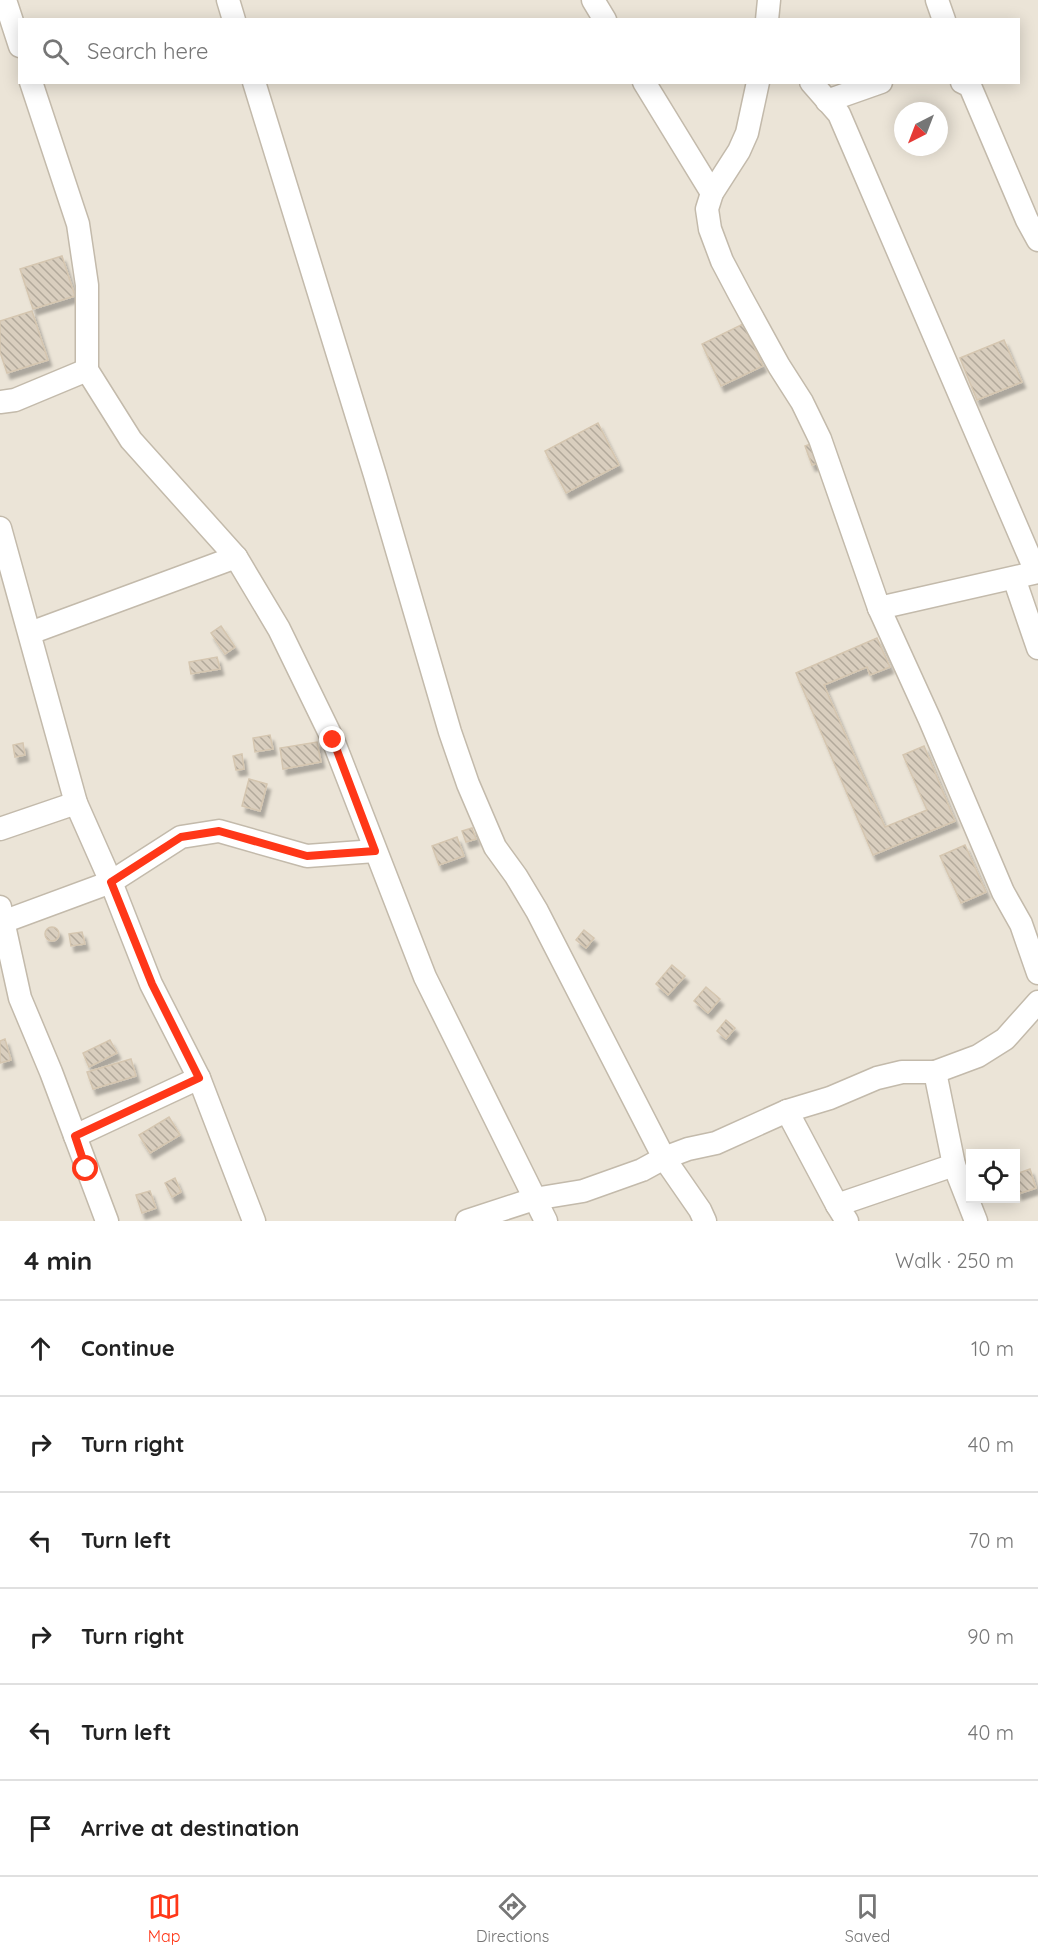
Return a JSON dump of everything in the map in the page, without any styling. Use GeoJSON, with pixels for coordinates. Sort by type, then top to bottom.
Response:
{"type":"FeatureCollection","features":[{"type":"Feature","properties":{"kind":"street"},"geometry":{"type":"LineString","coordinates":[[5,0],[18,40]]}},
{"type":"Feature","properties":{"kind":"street"},"geometry":{"type":"LineString","coordinates":[[228,0],[233,18]]}},
{"type":"Feature","properties":{"kind":"street"},"geometry":{"type":"LineString","coordinates":[[593,0],[604,18]]}},
{"type":"Feature","properties":{"kind":"street"},"geometry":{"type":"LineString","coordinates":[[767,18],[769,0]]}},
{"type":"Feature","properties":{"kind":"street"},"geometry":{"type":"LineString","coordinates":[[937,0],[943,18]]}},
{"type":"Feature","properties":{"kind":"street"},"geometry":{"type":"LineString","coordinates":[[32,84],[78,224],[87,285],[87,370],[131,440],[236,557],[279,629],[333,740],[425,977],[546,1221]]}},
{"type":"Feature","properties":{"kind":"street"},"geometry":{"type":"LineString","coordinates":[[255,84],[375,475],[450,732],[468,784],[495,847],[537,911],[664,1158],[700,1210],[705,1221]]}},
{"type":"Feature","properties":{"kind":"street"},"geometry":{"type":"LineString","coordinates":[[645,84],[712,193]]}},
{"type":"Feature","properties":{"kind":"street"},"geometry":{"type":"LineString","coordinates":[[758,84],[747,133],[739,151],[712,193],[707,209],[710,229],[722,261],[778,366],[802,402],[820,439],[879,608],[930,720],[1003,892],[1021,924],[1038,973]]}},
{"type":"Feature","properties":{"kind":"street"},"geometry":{"type":"LineString","coordinates":[[813,84],[839,114],[1029,574],[1038,648]]}},
{"type":"Feature","properties":{"kind":"street"},"geometry":{"type":"LineString","coordinates":[[827,101],[875,84]]}},
{"type":"Feature","properties":{"kind":"street"},"geometry":{"type":"LineString","coordinates":[[967,84],[1038,240]]}},
{"type":"Feature","properties":{"kind":"street"},"geometry":{"type":"LineString","coordinates":[[0,402],[15,399],[87,370]]}},
{"type":"Feature","properties":{"kind":"street"},"geometry":{"type":"LineString","coordinates":[[0,528],[8,581],[30,633],[76,803],[152,984],[199,1078],[254,1221]]}},
{"type":"Feature","properties":{"kind":"street"},"geometry":{"type":"LineString","coordinates":[[30,633],[236,557]]}},
{"type":"Feature","properties":{"kind":"street"},"geometry":{"type":"LineString","coordinates":[[879,608],[1029,574]]}},
{"type":"Feature","properties":{"kind":"street"},"geometry":{"type":"LineString","coordinates":[[0,830],[76,803]]}},
{"type":"Feature","properties":{"kind":"street"},"geometry":{"type":"LineString","coordinates":[[107,1221],[20,998],[2,917],[111,882],[181,837],[219,831],[307,856],[375,851]]}},
{"type":"Feature","properties":{"kind":"street"},"geometry":{"type":"LineString","coordinates":[[467,1221],[534,1199],[583,1191],[642,1170],[688,1149],[716,1143],[787,1111],[830,1098],[877,1078],[902,1072],[935,1072],[978,1056],[1005,1039],[1038,1002]]}},
{"type":"Feature","properties":{"kind":"street"},"geometry":{"type":"LineString","coordinates":[[935,1072],[954,1165],[976,1221]]}},
{"type":"Feature","properties":{"kind":"street"},"geometry":{"type":"LineString","coordinates":[[75,1136],[199,1078]]}},
{"type":"Feature","properties":{"kind":"street"},"geometry":{"type":"LineString","coordinates":[[787,1111],[842,1213],[954,1165]]}},
{"type":"Feature","properties":{"kind":"shaded area"},"geometry":{"type":"Polygon","coordinates":[[[0,0],[1038,0],[1038,1221],[0,1221],[0,0]]]}},
{"type":"Feature","properties":{"kind":"building"},"geometry":{"type":"Polygon","coordinates":[[[62,256],[75,296],[33,309],[20,269],[62,256]]]}},
{"type":"Feature","properties":{"kind":"building"},"geometry":{"type":"Polygon","coordinates":[[[32,311],[48,360],[7,373],[0,352],[0,321],[32,311]]]}},
{"type":"Feature","properties":{"kind":"building"},"geometry":{"type":"Polygon","coordinates":[[[743,324],[763,366],[721,386],[702,344],[743,324]]]}},
{"type":"Feature","properties":{"kind":"building"},"geometry":{"type":"Polygon","coordinates":[[[1004,340],[1022,382],[977,400],[960,358],[1004,340]]]}},
{"type":"Feature","properties":{"kind":"building"},"geometry":{"type":"Polygon","coordinates":[[[598,423],[619,465],[566,493],[545,451],[598,423]]]}},
{"type":"Feature","properties":{"kind":"building"},"geometry":{"type":"Polygon","coordinates":[[[820,441],[827,460],[812,465],[805,446],[820,441]]]}},
{"type":"Feature","properties":{"kind":"building"},"geometry":{"type":"Polygon","coordinates":[[[221,626],[235,647],[225,654],[211,633],[221,626]]]}},
{"type":"Feature","properties":{"kind":"building"},"geometry":{"type":"Polygon","coordinates":[[[877,638],[890,667],[870,675],[867,667],[824,685],[885,827],[927,810],[903,755],[924,746],[955,821],[873,855],[796,673],[877,638]]]}},
{"type":"Feature","properties":{"kind":"building"},"geometry":{"type":"Polygon","coordinates":[[[217,657],[220,669],[191,674],[189,662],[217,657]]]}},
{"type":"Feature","properties":{"kind":"building"},"geometry":{"type":"Polygon","coordinates":[[[270,735],[273,749],[255,752],[253,738],[270,735]]]}},
{"type":"Feature","properties":{"kind":"building"},"geometry":{"type":"Polygon","coordinates":[[[317,742],[321,762],[283,769],[280,748],[317,742]]]}},
{"type":"Feature","properties":{"kind":"building"},"geometry":{"type":"Polygon","coordinates":[[[23,743],[25,755],[15,757],[13,745],[23,743]]]}},
{"type":"Feature","properties":{"kind":"building"},"geometry":{"type":"Polygon","coordinates":[[[242,754],[244,769],[236,770],[233,756],[242,754]]]}},
{"type":"Feature","properties":{"kind":"building"},"geometry":{"type":"Polygon","coordinates":[[[249,779],[267,784],[260,811],[242,806],[249,779]]]}},
{"type":"Feature","properties":{"kind":"building"},"geometry":{"type":"Polygon","coordinates":[[[472,828],[476,839],[466,842],[462,831],[472,828]]]}},
{"type":"Feature","properties":{"kind":"building"},"geometry":{"type":"Polygon","coordinates":[[[457,837],[464,856],[439,865],[432,846],[457,837]]]}},
{"type":"Feature","properties":{"kind":"building"},"geometry":{"type":"Polygon","coordinates":[[[965,845],[986,892],[961,903],[940,856],[965,845]]]}},
{"type":"Feature","properties":{"kind":"building"},"geometry":{"type":"Polygon","coordinates":[[[52,927],[57,929],[59,934],[57,939],[52,941],[47,939],[45,934],[47,929],[52,927]]]}},
{"type":"Feature","properties":{"kind":"building"},"geometry":{"type":"Polygon","coordinates":[[[584,930],[594,938],[586,948],[576,940],[584,930]]]}},
{"type":"Feature","properties":{"kind":"building"},"geometry":{"type":"Polygon","coordinates":[[[82,932],[85,944],[71,946],[69,934],[82,932]]]}},
{"type":"Feature","properties":{"kind":"building"},"geometry":{"type":"Polygon","coordinates":[[[672,965],[685,976],[668,995],[656,984],[672,965]]]}},
{"type":"Feature","properties":{"kind":"building"},"geometry":{"type":"Polygon","coordinates":[[[706,987],[720,999],[708,1013],[694,1001],[706,987]]]}},
{"type":"Feature","properties":{"kind":"building"},"geometry":{"type":"Polygon","coordinates":[[[726,1020],[735,1028],[726,1039],[717,1031],[726,1020]]]}},
{"type":"Feature","properties":{"kind":"building"},"geometry":{"type":"Polygon","coordinates":[[[5,1039],[11,1060],[0,1063],[0,1041],[5,1039]]]}},
{"type":"Feature","properties":{"kind":"building"},"geometry":{"type":"Polygon","coordinates":[[[110,1040],[117,1053],[89,1067],[83,1053],[110,1040]]]}},
{"type":"Feature","properties":{"kind":"building"},"geometry":{"type":"Polygon","coordinates":[[[131,1059],[136,1076],[93,1089],[87,1072],[131,1059]]]}},
{"type":"Feature","properties":{"kind":"building"},"geometry":{"type":"Polygon","coordinates":[[[169,1117],[180,1135],[150,1153],[139,1135],[169,1117]]]}},
{"type":"Feature","properties":{"kind":"building"},"geometry":{"type":"Polygon","coordinates":[[[1030,1169],[1036,1188],[1020,1193],[1020,1173],[1030,1169]]]}},
{"type":"Feature","properties":{"kind":"building"},"geometry":{"type":"Polygon","coordinates":[[[175,1178],[181,1192],[172,1197],[165,1183],[175,1178]]]}},
{"type":"Feature","properties":{"kind":"building"},"geometry":{"type":"Polygon","coordinates":[[[150,1191],[156,1208],[142,1213],[136,1195],[150,1191]]]}},
{"type":"Feature","properties":{"kind":"route"},"geometry":{"type":"LineString","coordinates":[[86,1169],[75,1136],[199,1078],[152,984],[111,882],[181,837],[219,831],[307,856],[375,851],[333,740]]}}]}
